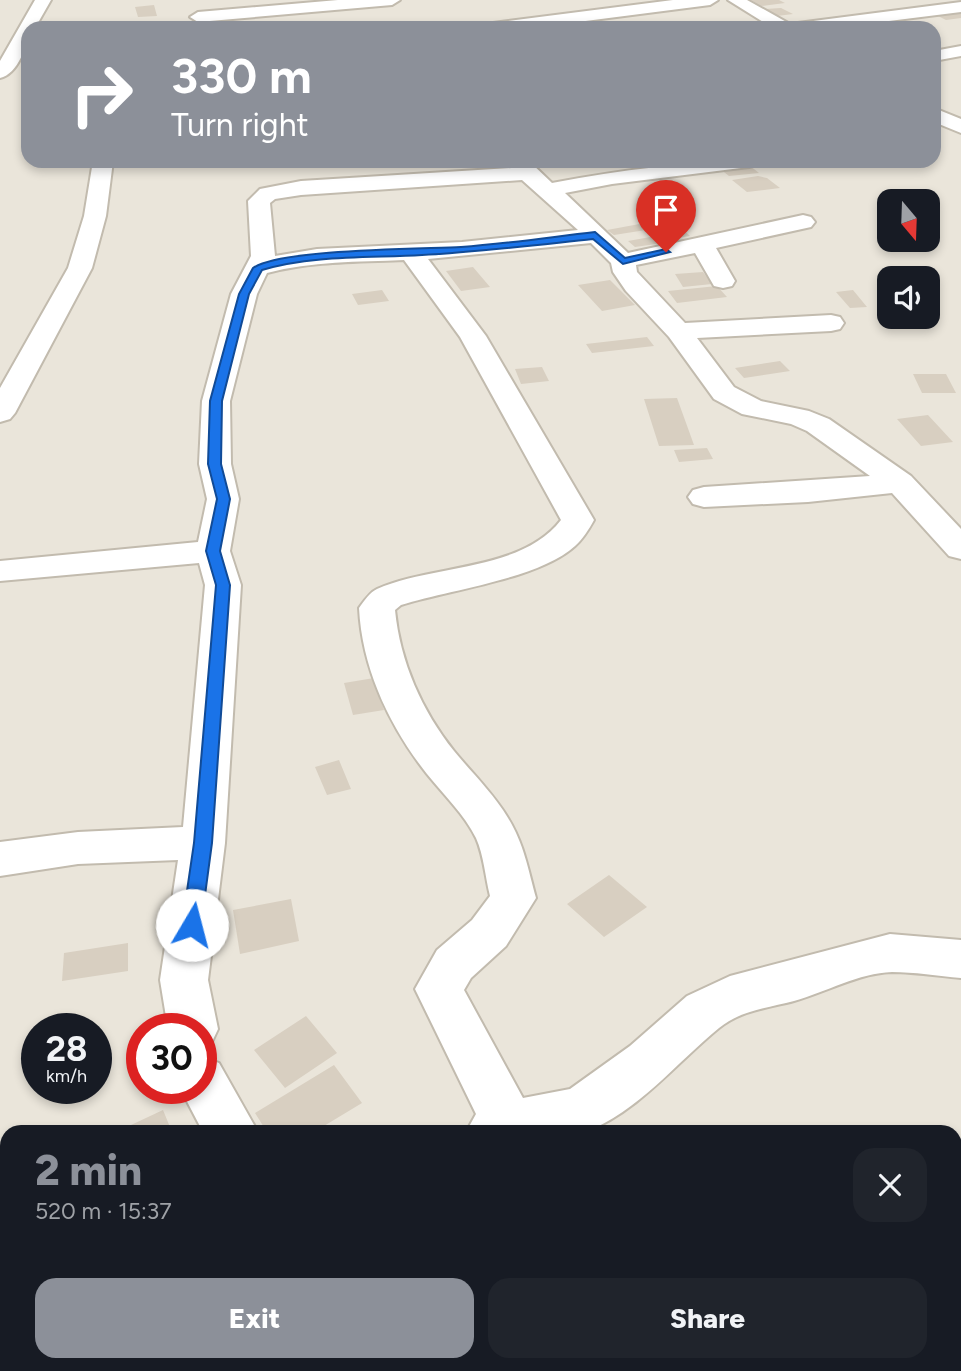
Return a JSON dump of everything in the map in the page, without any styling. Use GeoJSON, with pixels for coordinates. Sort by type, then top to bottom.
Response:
{"type":"FeatureCollection","features":[{"type":"Feature","properties":{"kind":"street"},"geometry":{"type":"LineString","coordinates":[[28,21],[43,0],[59,0]]}},
{"type":"Feature","properties":{"kind":"street"},"geometry":{"type":"LineString","coordinates":[[198,17],[392,0]]}},
{"type":"Feature","properties":{"kind":"street"},"geometry":{"type":"LineString","coordinates":[[546,21],[710,0]]}},
{"type":"Feature","properties":{"kind":"street"},"geometry":{"type":"LineString","coordinates":[[736,0],[773,21]]}},
{"type":"Feature","properties":{"kind":"street"},"geometry":{"type":"LineString","coordinates":[[850,21],[961,7]]}},
{"type":"Feature","properties":{"kind":"street"},"geometry":{"type":"LineString","coordinates":[[509,8],[527,21]]}},
{"type":"Feature","properties":{"kind":"street"},"geometry":{"type":"LineString","coordinates":[[0,74],[21,38]]}},
{"type":"Feature","properties":{"kind":"street"},"geometry":{"type":"LineString","coordinates":[[941,55],[961,51]]}},
{"type":"Feature","properties":{"kind":"street"},"geometry":{"type":"LineString","coordinates":[[941,117],[960,126]]}},
{"type":"Feature","properties":{"kind":"street"},"geometry":{"type":"LineString","coordinates":[[941,129],[960,126]]}},
{"type":"Feature","properties":{"kind":"street"},"geometry":{"type":"LineString","coordinates":[[0,413],[80,268],[95,216],[102,168]]}},
{"type":"Feature","properties":{"kind":"street"},"geometry":{"type":"LineString","coordinates":[[190,1013],[184,980],[203,843],[223,585],[213,551],[223,499],[215,464],[216,401],[244,294],[263,256],[259,201],[268,194],[363,182],[626,168]]}},
{"type":"Feature","properties":{"kind":"street"},"geometry":{"type":"LineString","coordinates":[[531,174],[623,261],[625,272],[635,286],[678,331],[724,393],[752,408],[799,417],[818,425],[900,483],[961,549]]}},
{"type":"Feature","properties":{"kind":"street"},"geometry":{"type":"LineString","coordinates":[[623,261],[803,222]]}},
{"type":"Feature","properties":{"kind":"street"},"geometry":{"type":"LineString","coordinates":[[258,268],[278,262],[324,257],[595,235]]}},
{"type":"Feature","properties":{"kind":"street"},"geometry":{"type":"LineString","coordinates":[[702,244],[723,281]]}},
{"type":"Feature","properties":{"kind":"street"},"geometry":{"type":"LineString","coordinates":[[411,252],[473,336],[578,520],[569,534],[557,544],[523,560],[388,597],[377,608],[380,641],[412,721],[433,752],[475,802],[500,842],[513,898],[489,933],[454,964],[439,989],[500,1125]]}},
{"type":"Feature","properties":{"kind":"street"},"geometry":{"type":"LineString","coordinates":[[678,331],[831,323]]}},
{"type":"Feature","properties":{"kind":"street"},"geometry":{"type":"LineString","coordinates":[[704,497],[807,492],[900,483]]}},
{"type":"Feature","properties":{"kind":"street"},"geometry":{"type":"LineString","coordinates":[[0,571],[213,551]]}},
{"type":"Feature","properties":{"kind":"street"},"geometry":{"type":"LineString","coordinates":[[0,859],[78,848],[203,843]]}},
{"type":"Feature","properties":{"kind":"street"},"geometry":{"type":"LineString","coordinates":[[516,1125],[584,1109],[648,1062],[704,1011],[747,990],[794,981],[841,965],[890,953],[961,959]]}},
{"type":"Feature","properties":{"kind":"street"},"geometry":{"type":"LineString","coordinates":[[215,1104],[227,1125]]}},
{"type":"Feature","properties":{"kind":"shaded area"},"geometry":{"type":"Polygon","coordinates":[[[0,0],[961,0],[961,1125],[0,1125],[0,0]]]}},
{"type":"Feature","properties":{"kind":"building"},"geometry":{"type":"Polygon","coordinates":[[[751,0],[779,0],[785,3],[761,6],[751,0]]]}},
{"type":"Feature","properties":{"kind":"building"},"geometry":{"type":"Polygon","coordinates":[[[154,5],[157,16],[138,17],[135,7],[154,5]]]}},
{"type":"Feature","properties":{"kind":"building"},"geometry":{"type":"Polygon","coordinates":[[[781,8],[793,14],[777,16],[765,9],[781,8]]]}},
{"type":"Feature","properties":{"kind":"building"},"geometry":{"type":"Polygon","coordinates":[[[961,11],[961,18],[946,20],[934,14],[961,11]]]}},
{"type":"Feature","properties":{"kind":"building"},"geometry":{"type":"Polygon","coordinates":[[[753,168],[759,173],[729,176],[720,169],[753,168]]]}},
{"type":"Feature","properties":{"kind":"building"},"geometry":{"type":"Polygon","coordinates":[[[758,176],[767,178],[780,188],[747,192],[732,180],[758,176]]]}},
{"type":"Feature","properties":{"kind":"building"},"geometry":{"type":"Polygon","coordinates":[[[674,221],[690,236],[670,239],[655,224],[674,221]]]}},
{"type":"Feature","properties":{"kind":"building"},"geometry":{"type":"Polygon","coordinates":[[[645,223],[652,229],[614,235],[607,230],[645,223]]]}},
{"type":"Feature","properties":{"kind":"building"},"geometry":{"type":"Polygon","coordinates":[[[656,236],[663,243],[635,247],[628,241],[656,236]]]}},
{"type":"Feature","properties":{"kind":"building"},"geometry":{"type":"Polygon","coordinates":[[[473,267],[490,287],[461,291],[446,271],[473,267]]]}},
{"type":"Feature","properties":{"kind":"building"},"geometry":{"type":"Polygon","coordinates":[[[703,272],[712,284],[683,287],[675,274],[703,272]]]}},
{"type":"Feature","properties":{"kind":"building"},"geometry":{"type":"Polygon","coordinates":[[[610,280],[635,305],[602,311],[578,285],[610,280]]]}},
{"type":"Feature","properties":{"kind":"building"},"geometry":{"type":"Polygon","coordinates":[[[717,286],[727,297],[677,303],[668,291],[717,286]]]}},
{"type":"Feature","properties":{"kind":"building"},"geometry":{"type":"Polygon","coordinates":[[[382,290],[389,301],[358,305],[352,294],[382,290]]]}},
{"type":"Feature","properties":{"kind":"building"},"geometry":{"type":"Polygon","coordinates":[[[853,290],[867,307],[850,308],[836,292],[853,290]]]}},
{"type":"Feature","properties":{"kind":"building"},"geometry":{"type":"Polygon","coordinates":[[[647,337],[654,346],[592,353],[586,344],[647,337]]]}},
{"type":"Feature","properties":{"kind":"building"},"geometry":{"type":"Polygon","coordinates":[[[780,361],[790,371],[744,378],[735,368],[780,361]]]}},
{"type":"Feature","properties":{"kind":"building"},"geometry":{"type":"Polygon","coordinates":[[[542,367],[549,381],[521,384],[515,369],[542,367]]]}},
{"type":"Feature","properties":{"kind":"building"},"geometry":{"type":"Polygon","coordinates":[[[913,374],[946,374],[956,393],[922,393],[913,374]]]}},
{"type":"Feature","properties":{"kind":"building"},"geometry":{"type":"Polygon","coordinates":[[[677,398],[694,445],[659,446],[644,399],[677,398]]]}},
{"type":"Feature","properties":{"kind":"building"},"geometry":{"type":"Polygon","coordinates":[[[928,415],[953,442],[921,446],[897,419],[928,415]]]}},
{"type":"Feature","properties":{"kind":"building"},"geometry":{"type":"Polygon","coordinates":[[[707,448],[713,459],[679,462],[674,450],[707,448]]]}},
{"type":"Feature","properties":{"kind":"building"},"geometry":{"type":"Polygon","coordinates":[[[374,678],[384,710],[353,715],[344,683],[374,678]]]}},
{"type":"Feature","properties":{"kind":"building"},"geometry":{"type":"Polygon","coordinates":[[[339,760],[351,789],[327,795],[315,767],[339,760]]]}},
{"type":"Feature","properties":{"kind":"building"},"geometry":{"type":"Polygon","coordinates":[[[609,875],[647,907],[604,937],[567,904],[609,875]]]}},
{"type":"Feature","properties":{"kind":"building"},"geometry":{"type":"Polygon","coordinates":[[[291,899],[299,941],[240,954],[233,910],[291,899]]]}},
{"type":"Feature","properties":{"kind":"building"},"geometry":{"type":"Polygon","coordinates":[[[128,943],[128,971],[62,981],[64,953],[128,943]]]}},
{"type":"Feature","properties":{"kind":"building"},"geometry":{"type":"Polygon","coordinates":[[[306,1016],[337,1053],[285,1088],[254,1050],[306,1016]]]}},
{"type":"Feature","properties":{"kind":"building"},"geometry":{"type":"Polygon","coordinates":[[[334,1065],[362,1103],[326,1125],[263,1125],[255,1113],[334,1065]]]}},
{"type":"Feature","properties":{"kind":"building"},"geometry":{"type":"Polygon","coordinates":[[[163,1110],[169,1125],[131,1125],[163,1110]]]}},
{"type":"Feature","properties":{"kind":"route"},"geometry":{"type":"LineString","coordinates":[[192,925],[203,843],[223,585],[213,551],[223,499],[215,464],[216,401],[248,282],[258,268],[278,262],[464,249],[595,235],[623,261],[666,252]]}}]}
